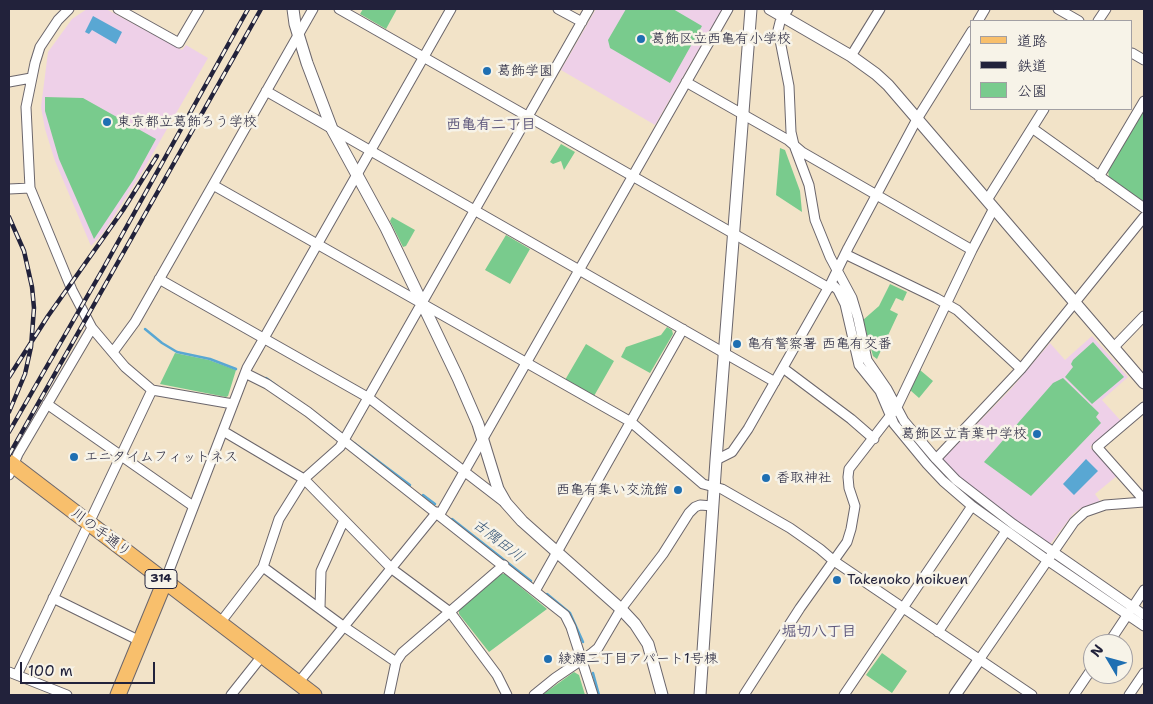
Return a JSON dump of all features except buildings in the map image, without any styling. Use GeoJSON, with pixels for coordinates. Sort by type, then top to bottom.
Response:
{"type":"FeatureCollection","features":[{"type":"Feature","properties":{"kind":"main road","name":"川の手通り"},"geometry":{"type":"LineString","coordinates":[[10,468],[88,523],[314,695]]}},
{"type":"Feature","properties":{"kind":"main road"},"geometry":{"type":"LineString","coordinates":[[118,695],[164,581]]}},
{"type":"Feature","properties":{"kind":"street"},"geometry":{"type":"LineString","coordinates":[[69,9],[58,20],[40,47],[31,78],[26,107],[30,188],[72,290],[92,328],[125,367],[152,390],[233,404]]}},
{"type":"Feature","properties":{"kind":"street"},"geometry":{"type":"LineString","coordinates":[[118,9],[179,43],[200,9]]}},
{"type":"Feature","properties":{"kind":"street"},"geometry":{"type":"LineString","coordinates":[[293,9],[298,34],[332,128],[386,228],[458,378],[478,424],[494,480],[506,504]]}},
{"type":"Feature","properties":{"kind":"street"},"geometry":{"type":"LineString","coordinates":[[113,352],[135,322],[314,9]]}},
{"type":"Feature","properties":{"kind":"street"},"geometry":{"type":"LineString","coordinates":[[339,9],[734,234],[838,290],[845,304],[859,365],[880,391],[894,424],[943,481],[972,506],[1006,531],[1050,556]]}},
{"type":"Feature","properties":{"kind":"street"},"geometry":{"type":"LineString","coordinates":[[164,581],[245,374],[263,339],[451,9]]}},
{"type":"Feature","properties":{"kind":"street"},"geometry":{"type":"LineString","coordinates":[[558,9],[582,22]]}},
{"type":"Feature","properties":{"kind":"street"},"geometry":{"type":"LineString","coordinates":[[220,623],[263,567],[279,519],[304,479],[340,447],[589,9]]}},
{"type":"Feature","properties":{"kind":"street"},"geometry":{"type":"LineString","coordinates":[[298,683],[438,513],[464,473],[728,9]]}},
{"type":"Feature","properties":{"kind":"street"},"geometry":{"type":"LineString","coordinates":[[700,695],[714,486],[751,9]]}},
{"type":"Feature","properties":{"kind":"street"},"geometry":{"type":"LineString","coordinates":[[770,9],[786,13],[864,65],[888,85],[1144,383]]}},
{"type":"Feature","properties":{"kind":"street"},"geometry":{"type":"LineString","coordinates":[[851,56],[880,9]]}},
{"type":"Feature","properties":{"kind":"street"},"geometry":{"type":"LineString","coordinates":[[979,20],[985,9]]}},
{"type":"Feature","properties":{"kind":"street"},"geometry":{"type":"LineString","coordinates":[[1058,9],[1077,20]]}},
{"type":"Feature","properties":{"kind":"street"},"geometry":{"type":"LineString","coordinates":[[1099,20],[1106,9]]}},
{"type":"Feature","properties":{"kind":"street"},"geometry":{"type":"LineString","coordinates":[[786,13],[778,30],[789,86],[791,132],[794,145],[809,185],[815,220],[830,257],[852,298],[867,360],[887,389],[904,421],[936,459],[978,499],[1050,556],[1130,611],[1144,626]]}},
{"type":"Feature","properties":{"kind":"street"},"geometry":{"type":"LineString","coordinates":[[716,460],[732,452],[748,429],[830,285],[917,119],[970,34]]}},
{"type":"Feature","properties":{"kind":"street"},"geometry":{"type":"LineString","coordinates":[[1133,54],[1144,60]]}},
{"type":"Feature","properties":{"kind":"street"},"geometry":{"type":"LineString","coordinates":[[9,82],[31,78]]}},
{"type":"Feature","properties":{"kind":"street"},"geometry":{"type":"LineString","coordinates":[[686,82],[788,140],[802,152],[972,250]]}},
{"type":"Feature","properties":{"kind":"street"},"geometry":{"type":"LineString","coordinates":[[266,92],[371,150],[775,382]]}},
{"type":"Feature","properties":{"kind":"street"},"geometry":{"type":"LineString","coordinates":[[1099,177],[1144,101]]}},
{"type":"Feature","properties":{"kind":"street"},"geometry":{"type":"LineString","coordinates":[[744,695],[800,608],[847,542],[852,529],[855,506],[849,488],[848,478],[850,469],[897,407],[972,250],[990,204],[1043,110]]}},
{"type":"Feature","properties":{"kind":"street"},"geometry":{"type":"LineString","coordinates":[[1032,128],[1144,208]]}},
{"type":"Feature","properties":{"kind":"street"},"geometry":{"type":"LineString","coordinates":[[213,185],[631,422],[703,484],[722,489],[790,528],[903,608],[1032,695]]}},
{"type":"Feature","properties":{"kind":"street"},"geometry":{"type":"LineString","coordinates":[[9,189],[30,188]]}},
{"type":"Feature","properties":{"kind":"street"},"geometry":{"type":"LineString","coordinates":[[936,459],[1021,369],[1144,217]]}},
{"type":"Feature","properties":{"kind":"street"},"geometry":{"type":"LineString","coordinates":[[845,254],[957,310],[1021,369]]}},
{"type":"Feature","properties":{"kind":"street"},"geometry":{"type":"LineString","coordinates":[[159,279],[369,398],[506,504],[522,522],[621,609],[635,624],[648,644],[662,695]]}},
{"type":"Feature","properties":{"kind":"street"},"geometry":{"type":"LineString","coordinates":[[1114,347],[1144,316]]}},
{"type":"Feature","properties":{"kind":"street"},"geometry":{"type":"LineString","coordinates":[[10,468],[92,328]]}},
{"type":"Feature","properties":{"kind":"street"},"geometry":{"type":"LineString","coordinates":[[535,590],[683,329]]}},
{"type":"Feature","properties":{"kind":"street"},"geometry":{"type":"LineString","coordinates":[[783,368],[851,419],[874,439]]}},
{"type":"Feature","properties":{"kind":"street"},"geometry":{"type":"LineString","coordinates":[[245,374],[267,384],[308,412],[565,615],[569,620],[593,695]]}},
{"type":"Feature","properties":{"kind":"street"},"geometry":{"type":"LineString","coordinates":[[67,695],[13,674],[53,598],[152,390]]}},
{"type":"Feature","properties":{"kind":"street"},"geometry":{"type":"LineString","coordinates":[[47,404],[193,506]]}},
{"type":"Feature","properties":{"kind":"street"},"geometry":{"type":"LineString","coordinates":[[1144,407],[1097,447],[1144,501]]}},
{"type":"Feature","properties":{"kind":"street"},"geometry":{"type":"LineString","coordinates":[[223,431],[304,479],[392,569],[450,612],[497,675],[507,695]]}},
{"type":"Feature","properties":{"kind":"street"},"geometry":{"type":"LineString","coordinates":[[955,695],[1074,522],[1085,512],[1104,504],[1144,501]]}},
{"type":"Feature","properties":{"kind":"street"},"geometry":{"type":"LineString","coordinates":[[534,695],[598,648],[621,609],[663,554],[695,507],[700,505],[713,506]]}},
{"type":"Feature","properties":{"kind":"street"},"geometry":{"type":"LineString","coordinates":[[844,695],[972,506]]}},
{"type":"Feature","properties":{"kind":"street"},"geometry":{"type":"LineString","coordinates":[[320,608],[321,571],[344,520]]}},
{"type":"Feature","properties":{"kind":"street"},"geometry":{"type":"LineString","coordinates":[[938,632],[1006,531]]}},
{"type":"Feature","properties":{"kind":"street"},"geometry":{"type":"LineString","coordinates":[[389,695],[396,662],[402,653],[504,565]]}},
{"type":"Feature","properties":{"kind":"street"},"geometry":{"type":"LineString","coordinates":[[263,567],[343,626],[396,662]]}},
{"type":"Feature","properties":{"kind":"street"},"geometry":{"type":"LineString","coordinates":[[1115,634],[1144,590]]}},
{"type":"Feature","properties":{"kind":"street"},"geometry":{"type":"LineString","coordinates":[[53,598],[140,641]]}},
{"type":"Feature","properties":{"kind":"street"},"geometry":{"type":"LineString","coordinates":[[1130,611],[1144,615]]}},
{"type":"Feature","properties":{"kind":"street"},"geometry":{"type":"LineString","coordinates":[[231,695],[262,656]]}},
{"type":"Feature","properties":{"kind":"street"},"geometry":{"type":"LineString","coordinates":[[1129,695],[1144,673]]}},
{"type":"Feature","properties":{"kind":"street"},"geometry":{"type":"LineString","coordinates":[[1074,695],[1083,682]]}},
{"type":"Feature","properties":{"kind":"shaded area","name":"東京都立葛飾ろう学校"},"geometry":{"type":"Polygon","coordinates":[[[87,9],[106,9],[182,50],[186,45],[208,58],[141,174],[103,233],[91,246],[55,161],[45,129],[41,107],[48,52],[72,19],[87,9]]]}},
{"type":"Feature","properties":{"kind":"shaded area","name":"葛飾区立西亀有小学校"},"geometry":{"type":"Polygon","coordinates":[[[596,9],[722,9],[655,125],[561,70],[596,9]]]}},
{"type":"Feature","properties":{"kind":"shaded area","name":"葛飾区立青葉中学校"},"geometry":{"type":"Polygon","coordinates":[[[1092,336],[1128,377],[1102,400],[1121,421],[1090,447],[1118,475],[1095,494],[1100,501],[1081,508],[1073,514],[1051,543],[1046,544],[981,498],[942,462],[1011,389],[1050,343],[1065,360],[1092,336]]]}},
{"type":"Feature","properties":{"kind":"green space"},"geometry":{"type":"Polygon","coordinates":[[[363,9],[397,9],[386,29],[360,14],[363,9]]]}},
{"type":"Feature","properties":{"kind":"green space"},"geometry":{"type":"Polygon","coordinates":[[[626,9],[673,9],[702,26],[670,83],[610,48],[608,40],[626,9]]]}},
{"type":"Feature","properties":{"kind":"green space"},"geometry":{"type":"Polygon","coordinates":[[[45,97],[83,98],[156,139],[134,179],[94,239],[59,159],[45,111],[45,97]]]}},
{"type":"Feature","properties":{"kind":"green space"},"geometry":{"type":"Polygon","coordinates":[[[1144,109],[1144,203],[1109,178],[1108,170],[1144,109]]]}},
{"type":"Feature","properties":{"kind":"green space"},"geometry":{"type":"Polygon","coordinates":[[[561,144],[575,152],[564,170],[561,161],[553,164],[550,162],[561,144]]]}},
{"type":"Feature","properties":{"kind":"green space"},"geometry":{"type":"Polygon","coordinates":[[[780,148],[785,150],[800,191],[802,212],[776,195],[780,148]]]}},
{"type":"Feature","properties":{"kind":"green space"},"geometry":{"type":"Polygon","coordinates":[[[392,217],[415,230],[406,246],[403,247],[390,221],[392,217]]]}},
{"type":"Feature","properties":{"kind":"green space"},"geometry":{"type":"Polygon","coordinates":[[[506,235],[530,249],[510,284],[485,270],[506,235]]]}},
{"type":"Feature","properties":{"kind":"green space"},"geometry":{"type":"Polygon","coordinates":[[[890,284],[907,292],[903,301],[896,298],[890,310],[898,314],[877,359],[873,356],[863,320],[879,306],[890,284]]]}},
{"type":"Feature","properties":{"kind":"green space"},"geometry":{"type":"Polygon","coordinates":[[[667,327],[672,330],[673,334],[650,373],[621,357],[626,347],[661,335],[667,327]]]}},
{"type":"Feature","properties":{"kind":"green space"},"geometry":{"type":"Polygon","coordinates":[[[1093,342],[1124,377],[1092,404],[1065,377],[1073,367],[1071,364],[1073,360],[1093,342]]]}},
{"type":"Feature","properties":{"kind":"green space"},"geometry":{"type":"Polygon","coordinates":[[[586,344],[614,361],[594,396],[565,380],[586,344]]]}},
{"type":"Feature","properties":{"kind":"green space"},"geometry":{"type":"Polygon","coordinates":[[[175,353],[209,360],[236,370],[228,396],[160,384],[175,353]]]}},
{"type":"Feature","properties":{"kind":"green space"},"geometry":{"type":"Polygon","coordinates":[[[920,370],[933,381],[919,398],[910,390],[920,370]]]}},
{"type":"Feature","properties":{"kind":"green space"},"geometry":{"type":"Polygon","coordinates":[[[1063,378],[1099,413],[1096,417],[1101,423],[1031,496],[984,462],[1053,383],[1063,378]]]}},
{"type":"Feature","properties":{"kind":"green space"},"geometry":{"type":"Polygon","coordinates":[[[501,574],[505,574],[547,609],[489,652],[459,614],[459,610],[501,574]]]}},
{"type":"Feature","properties":{"kind":"green space"},"geometry":{"type":"Polygon","coordinates":[[[882,653],[907,671],[892,693],[866,675],[882,653]]]}},
{"type":"Feature","properties":{"kind":"green space"},"geometry":{"type":"Polygon","coordinates":[[[574,672],[579,675],[585,695],[542,695],[574,672]]]}},
{"type":"Feature","properties":{"kind":"water"},"geometry":{"type":"Polygon","coordinates":[[[93,16],[122,32],[116,44],[92,30],[89,34],[85,32],[93,16]]]}},
{"type":"Feature","properties":{"kind":"water"},"geometry":{"type":"Polygon","coordinates":[[[1086,459],[1098,471],[1074,495],[1063,484],[1086,459]]]}},
{"type":"Feature","properties":{"kind":"waterway","name":"古隅田川"},"geometry":{"type":"LineString","coordinates":[[145,329],[177,352],[210,359],[236,369]]}},
{"type":"Feature","properties":{"kind":"waterway","name":"古隅田川"},"geometry":{"type":"LineString","coordinates":[[266,378],[277,386]]}},
{"type":"Feature","properties":{"kind":"waterway","name":"古隅田川"},"geometry":{"type":"LineString","coordinates":[[330,424],[336,429]]}},
{"type":"Feature","properties":{"kind":"waterway","name":"古隅田川"},"geometry":{"type":"LineString","coordinates":[[354,443],[410,485]]}},
{"type":"Feature","properties":{"kind":"waterway","name":"古隅田川"},"geometry":{"type":"LineString","coordinates":[[423,495],[435,504]]}},
{"type":"Feature","properties":{"kind":"waterway","name":"古隅田川"},"geometry":{"type":"LineString","coordinates":[[452,519],[531,581]]}},
{"type":"Feature","properties":{"kind":"waterway","name":"古隅田川"},"geometry":{"type":"LineString","coordinates":[[547,594],[570,613],[583,642]]}},
{"type":"Feature","properties":{"kind":"waterway","name":"古隅田川"},"geometry":{"type":"LineString","coordinates":[[593,673],[599,695]]}},
{"type":"Feature","properties":{"kind":"railway"},"geometry":{"type":"LineString","coordinates":[[9,432],[103,269],[248,9]]}},
{"type":"Feature","properties":{"kind":"railway"},"geometry":{"type":"LineString","coordinates":[[9,455],[261,9]]}},
{"type":"Feature","properties":{"kind":"railway"},"geometry":{"type":"LineString","coordinates":[[9,377],[48,316],[123,210],[157,156]]}},
{"type":"Feature","properties":{"kind":"railway"},"geometry":{"type":"LineString","coordinates":[[9,217],[24,251],[32,287],[34,308],[31,347],[25,374],[9,412]]}},
{"type":"Feature","properties":{"kind":"place","name":"葛飾区立西亀有小学校"},"geometry":{"type":"Point","coordinates":[641,39]}},
{"type":"Feature","properties":{"kind":"place","name":"葛飾学園"},"geometry":{"type":"Point","coordinates":[487,71]}},
{"type":"Feature","properties":{"kind":"place","name":"東京都立葛飾ろう学校"},"geometry":{"type":"Point","coordinates":[107,122]}},
{"type":"Feature","properties":{"kind":"place","name":"亀有警察署 西亀有交番"},"geometry":{"type":"Point","coordinates":[737,344]}},
{"type":"Feature","properties":{"kind":"place","name":"葛飾区立青葉中学校"},"geometry":{"type":"Point","coordinates":[1037,434]}},
{"type":"Feature","properties":{"kind":"place","name":"エニタイムフィットネス"},"geometry":{"type":"Point","coordinates":[74,457]}},
{"type":"Feature","properties":{"kind":"place","name":"香取神社"},"geometry":{"type":"Point","coordinates":[766,478]}},
{"type":"Feature","properties":{"kind":"place","name":"西亀有集い交流館"},"geometry":{"type":"Point","coordinates":[678,490]}},
{"type":"Feature","properties":{"kind":"place","name":"Takenoko hoikuen"},"geometry":{"type":"Point","coordinates":[837,580]}},
{"type":"Feature","properties":{"kind":"place","name":"綾瀬二丁目アパート1号棟"},"geometry":{"type":"Point","coordinates":[548,659]}},
{"type":"Feature","properties":{"kind":"district","name":"西亀有二丁目"},"geometry":{"type":"Point","coordinates":[491,125]}},
{"type":"Feature","properties":{"kind":"district","name":"堀切八丁目"},"geometry":{"type":"Point","coordinates":[819,632]}}]}
